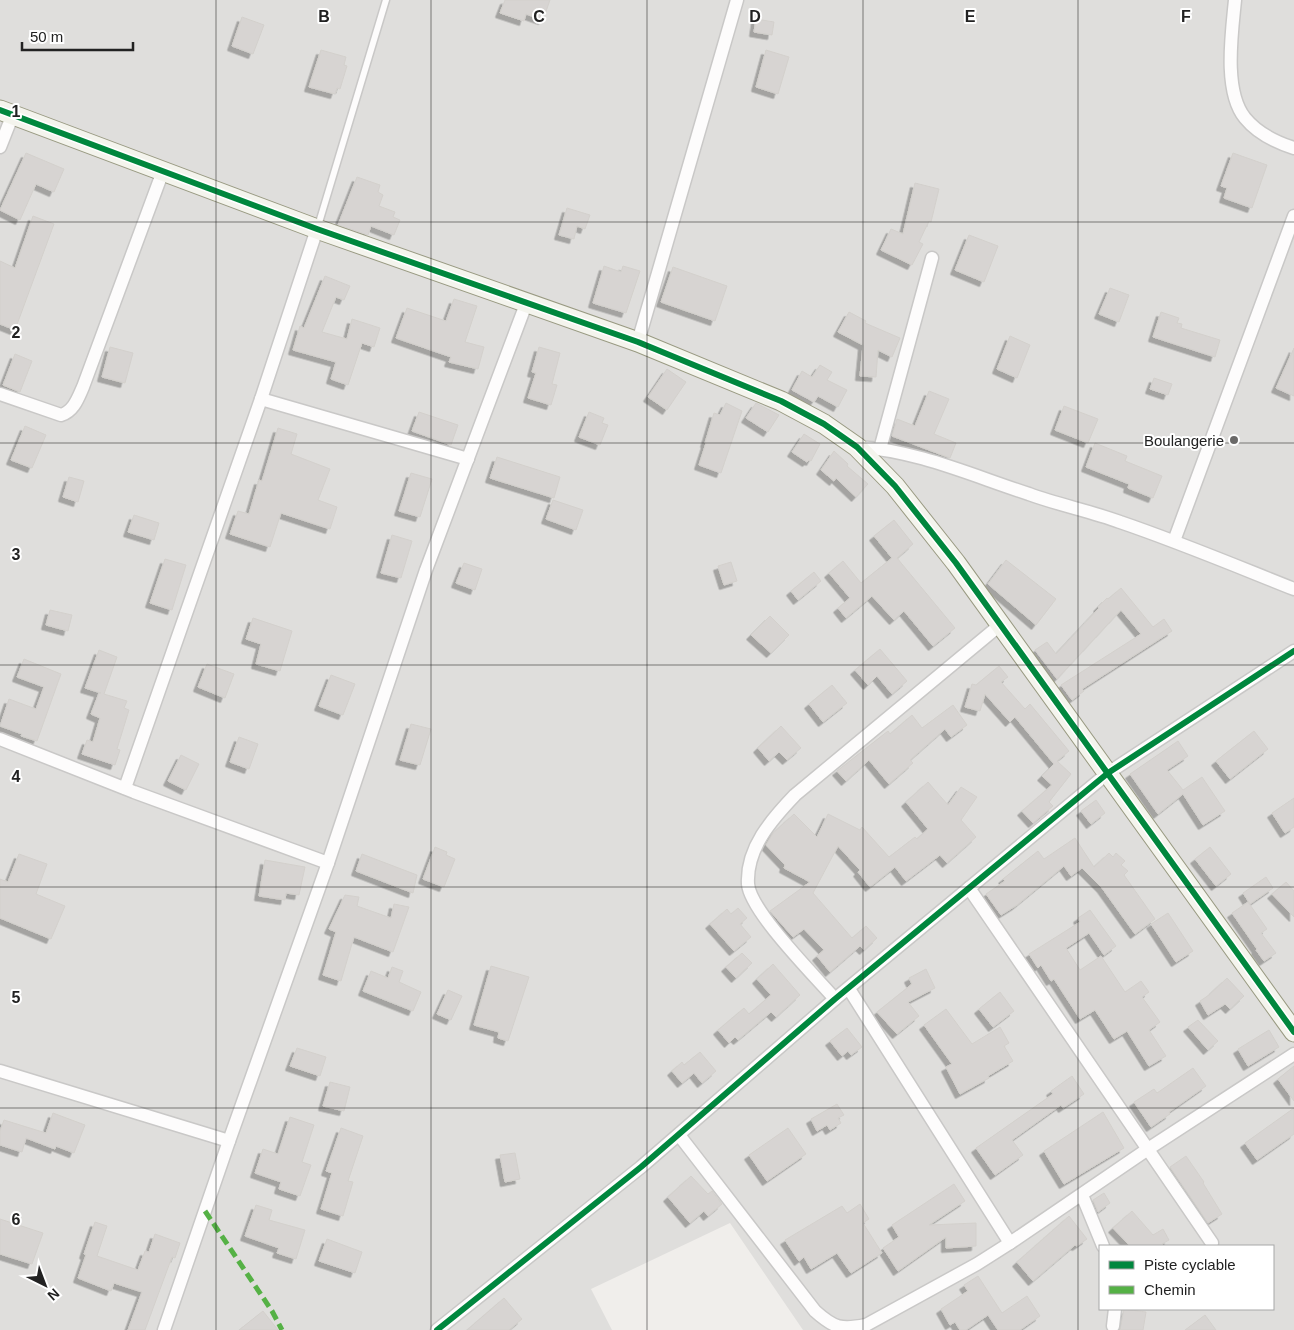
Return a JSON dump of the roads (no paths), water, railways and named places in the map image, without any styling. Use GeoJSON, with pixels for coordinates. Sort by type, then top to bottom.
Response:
{"type":"FeatureCollection","features":[{"type":"Feature","properties":{"kind":"street"},"geometry":{"type":"LineString","coordinates":[[638,342],[737,0]]}},
{"type":"Feature","properties":{"kind":"street"},"geometry":{"type":"LineString","coordinates":[[1235,0],[1230,47],[1232,79],[1236,100],[1243,116],[1254,129],[1275,142],[1294,148]]}},
{"type":"Feature","properties":{"kind":"street"},"geometry":{"type":"LineString","coordinates":[[0,147],[7,112],[317,228],[526,304],[638,342],[781,401],[824,424],[857,447],[895,486],[956,563],[1294,1032]]}},
{"type":"Feature","properties":{"kind":"street"},"geometry":{"type":"LineString","coordinates":[[0,394],[61,415],[71,410],[83,387],[163,171]]}},
{"type":"Feature","properties":{"kind":"street"},"geometry":{"type":"LineString","coordinates":[[1174,541],[1294,216]]}},
{"type":"Feature","properties":{"kind":"street"},"geometry":{"type":"LineString","coordinates":[[125,788],[261,399],[317,228]]}},
{"type":"Feature","properties":{"kind":"street"},"geometry":{"type":"LineString","coordinates":[[880,449],[932,258]]}},
{"type":"Feature","properties":{"kind":"street"},"geometry":{"type":"LineString","coordinates":[[164,1330],[328,863],[426,570],[526,304]]}},
{"type":"Feature","properties":{"kind":"street"},"geometry":{"type":"LineString","coordinates":[[261,399],[468,458]]}},
{"type":"Feature","properties":{"kind":"street"},"geometry":{"type":"LineString","coordinates":[[857,447],[880,449],[933,462],[1118,521],[1174,541],[1294,590]]}},
{"type":"Feature","properties":{"kind":"street"},"geometry":{"type":"LineString","coordinates":[[835,999],[764,918],[751,898],[748,884],[751,860],[761,836],[778,812],[795,795],[1000,625]]}},
{"type":"Feature","properties":{"kind":"street"},"geometry":{"type":"LineString","coordinates":[[438,1330],[641,1167],[835,999],[1108,773],[1294,651]]}},
{"type":"Feature","properties":{"kind":"street"},"geometry":{"type":"LineString","coordinates":[[0,740],[328,863]]}},
{"type":"Feature","properties":{"kind":"street"},"geometry":{"type":"LineString","coordinates":[[969,888],[1212,1243]]}},
{"type":"Feature","properties":{"kind":"street"},"geometry":{"type":"LineString","coordinates":[[849,989],[1010,1243]]}},
{"type":"Feature","properties":{"kind":"street"},"geometry":{"type":"LineString","coordinates":[[679,1135],[816,1311],[836,1327],[852,1330],[866,1325],[977,1264],[1294,1054]]}},
{"type":"Feature","properties":{"kind":"street"},"geometry":{"type":"LineString","coordinates":[[0,1070],[229,1141]]}},
{"type":"Feature","properties":{"kind":"street"},"geometry":{"type":"LineString","coordinates":[[1082,1195],[1103,1245]]}},
{"type":"Feature","properties":{"kind":"street"},"geometry":{"type":"LineString","coordinates":[[1113,1326],[1115,1310]]}},
{"type":"Feature","properties":{"kind":"lane"},"geometry":{"type":"LineString","coordinates":[[317,228],[386,0]]}},
{"type":"Feature","properties":{"kind":"place","name":"Boulangerie"},"geometry":{"type":"Point","coordinates":[1234,440]}}]}
